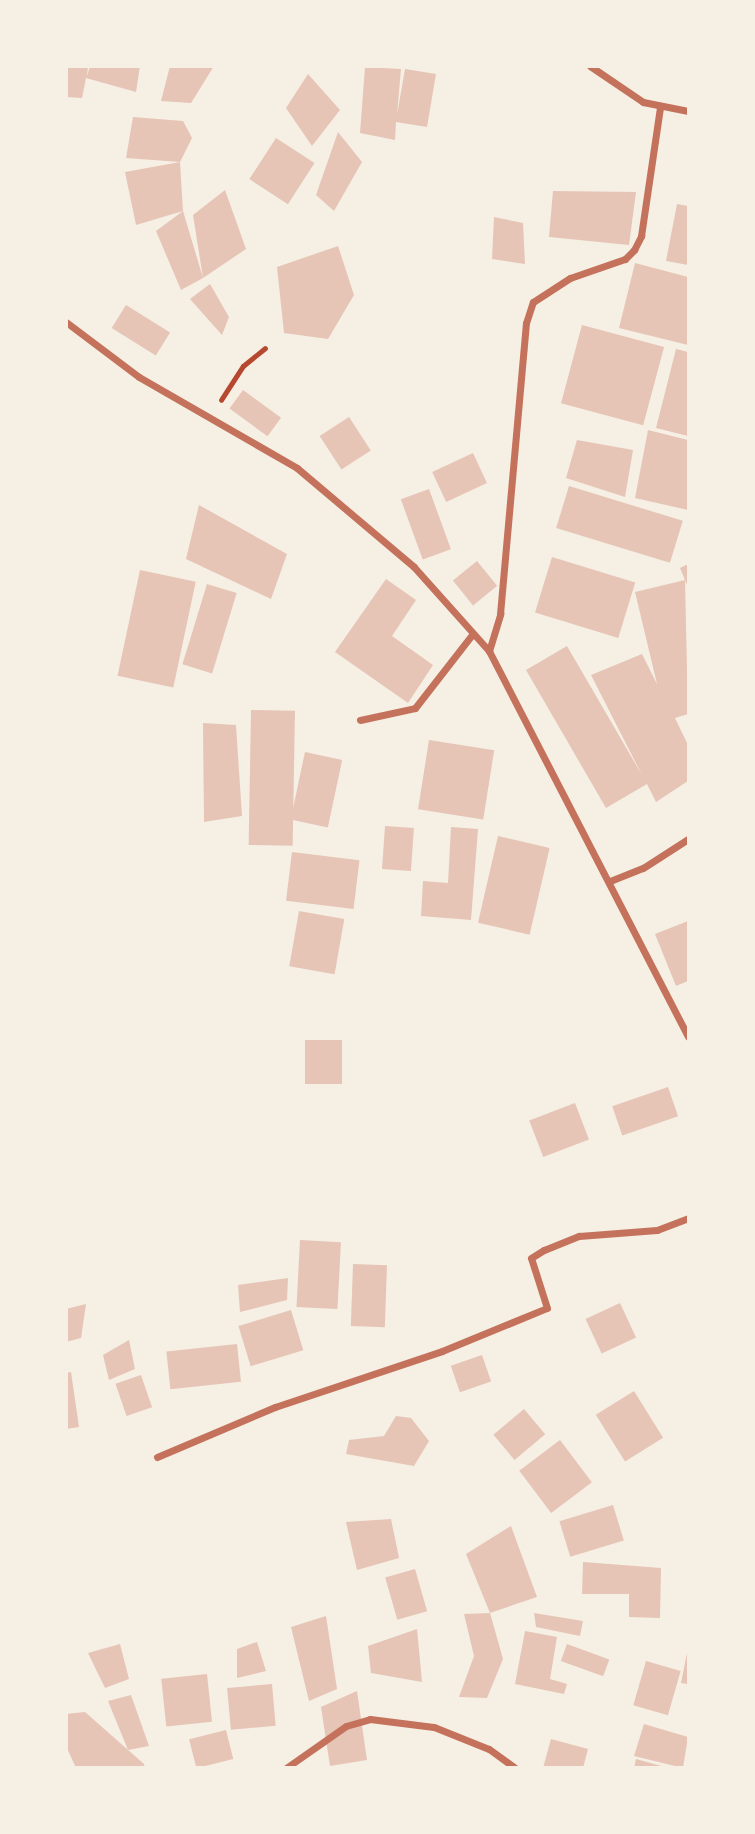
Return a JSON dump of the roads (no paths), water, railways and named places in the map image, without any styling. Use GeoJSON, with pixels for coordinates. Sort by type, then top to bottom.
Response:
{"type":"FeatureCollection","features":[{"type":"Feature","properties":{"kind":"street"},"geometry":{"type":"LineString","coordinates":[[590,66],[660,108],[688,111]]}},
{"type":"Feature","properties":{"kind":"street"},"geometry":{"type":"LineString","coordinates":[[489,651],[500,614],[526,323],[533,302],[570,278],[625,259],[634,250],[641,236],[660,108]]}},
{"type":"Feature","properties":{"kind":"street"},"geometry":{"type":"LineString","coordinates":[[66,322],[139,377],[212,416],[297,468],[375,530],[414,567],[471,636],[489,651],[588,849],[610,881],[688,1037]]}},
{"type":"Feature","properties":{"kind":"street"},"geometry":{"type":"LineString","coordinates":[[360,720],[415,708],[471,636]]}},
{"type":"Feature","properties":{"kind":"street"},"geometry":{"type":"LineString","coordinates":[[610,881],[643,868],[688,839]]}},
{"type":"Feature","properties":{"kind":"street"},"geometry":{"type":"LineString","coordinates":[[157,1457],[275,1407],[442,1352],[547,1308],[531,1258],[544,1250],[579,1236],[657,1230],[688,1219]]}},
{"type":"Feature","properties":{"kind":"street"},"geometry":{"type":"LineString","coordinates":[[286,1768],[346,1726],[370,1719],[434,1727],[489,1749],[515,1768]]}}]}
